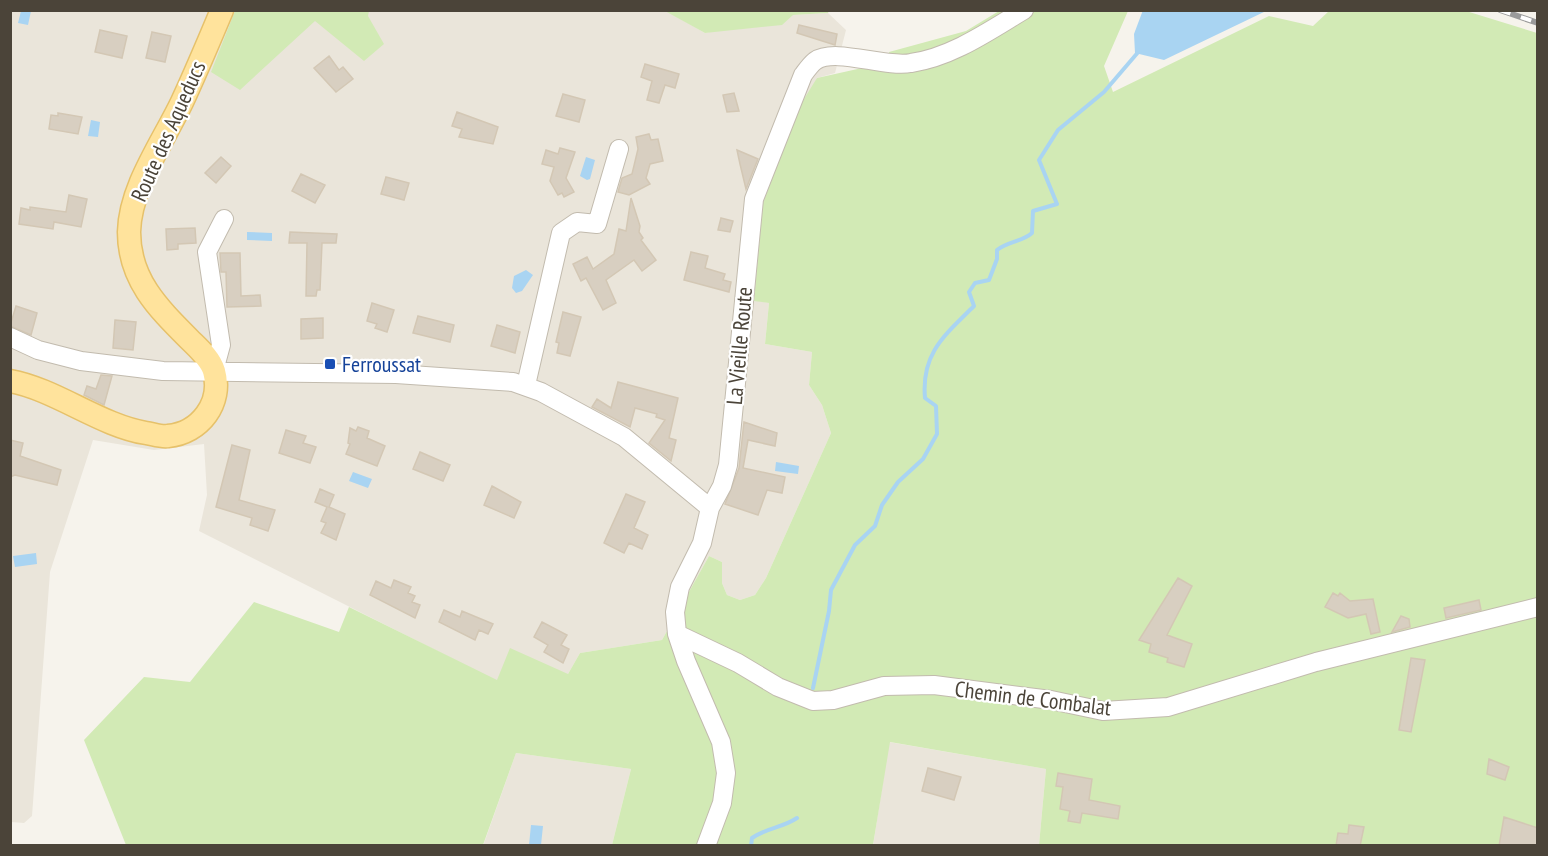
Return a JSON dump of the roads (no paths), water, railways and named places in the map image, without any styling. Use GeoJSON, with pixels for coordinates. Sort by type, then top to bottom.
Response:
{"type":"FeatureCollection","features":[{"type":"Feature","properties":{"kind":"main road","name":"Route des Aqueducs"},"geometry":{"type":"LineString","coordinates":[[214,370],[204,354],[146,294],[133,264],[129,230],[133,207],[144,178],[183,102],[222,10]]}},
{"type":"Feature","properties":{"kind":"main road"},"geometry":{"type":"LineString","coordinates":[[10,381],[142,433],[167,436],[186,431],[202,421],[212,406],[216,387],[214,370]]}},
{"type":"Feature","properties":{"kind":"street","name":"La Vieille Route"},"geometry":{"type":"LineString","coordinates":[[706,846],[722,803],[726,773],[721,742],[686,661],[677,634],[675,612],[680,587],[702,543],[710,508],[722,486],[728,465],[754,199],[802,75],[815,61],[834,56],[885,64],[910,64],[936,57],[982,35],[1024,10]]}},
{"type":"Feature","properties":{"kind":"street"},"geometry":{"type":"LineString","coordinates":[[526,385],[561,233],[577,222],[597,224],[619,149]]}},
{"type":"Feature","properties":{"kind":"street"},"geometry":{"type":"LineString","coordinates":[[214,370],[222,345],[207,252],[224,219]]}},
{"type":"Feature","properties":{"kind":"street"},"geometry":{"type":"LineString","coordinates":[[10,337],[38,350],[81,362],[181,372],[214,370],[396,374],[513,382],[526,385],[624,437],[710,508]]}},
{"type":"Feature","properties":{"kind":"street","name":"Chemin de Combalat"},"geometry":{"type":"LineString","coordinates":[[677,634],[738,663],[778,687],[813,701],[832,700],[884,686],[934,686],[1051,700],[1103,711],[1168,707],[1316,662],[1538,607]]}},
{"type":"Feature","properties":{"kind":"water"},"geometry":{"type":"Polygon","coordinates":[[[1143,10],[1266,11],[1164,60],[1135,53],[1134,34],[1143,10]]]}},
{"type":"Feature","properties":{"kind":"water"},"geometry":{"type":"Polygon","coordinates":[[[21,11],[31,11],[28,25],[18,23],[21,11]]]}},
{"type":"Feature","properties":{"kind":"water"},"geometry":{"type":"Polygon","coordinates":[[[91,120],[100,122],[98,137],[88,136],[91,120]]]}},
{"type":"Feature","properties":{"kind":"water"},"geometry":{"type":"Polygon","coordinates":[[[586,157],[595,160],[590,179],[587,180],[580,176],[586,157]]]}},
{"type":"Feature","properties":{"kind":"water"},"geometry":{"type":"Polygon","coordinates":[[[247,232],[272,233],[272,241],[247,240],[247,232]]]}},
{"type":"Feature","properties":{"kind":"water"},"geometry":{"type":"Polygon","coordinates":[[[526,270],[533,275],[522,291],[516,293],[512,288],[514,276],[526,270]]]}},
{"type":"Feature","properties":{"kind":"water"},"geometry":{"type":"Polygon","coordinates":[[[776,462],[799,466],[798,474],[775,471],[776,462]]]}},
{"type":"Feature","properties":{"kind":"water"},"geometry":{"type":"Polygon","coordinates":[[[353,472],[372,479],[368,488],[349,481],[353,472]]]}},
{"type":"Feature","properties":{"kind":"water"},"geometry":{"type":"Polygon","coordinates":[[[36,553],[37,564],[15,567],[13,556],[36,553]]]}},
{"type":"Feature","properties":{"kind":"water"},"geometry":{"type":"Polygon","coordinates":[[[531,825],[543,826],[541,845],[529,845],[531,825]]]}},
{"type":"Feature","properties":{"kind":"waterway"},"geometry":{"type":"LineString","coordinates":[[813,688],[829,611],[831,590],[855,545],[875,526],[882,505],[898,482],[923,459],[937,434],[936,406],[925,398],[925,382],[931,357],[945,336],[974,306],[969,292],[975,283],[989,280],[997,259],[997,250],[1032,233],[1033,211],[1057,204],[1039,160],[1058,130],[1104,92],[1140,50]]}},
{"type":"Feature","properties":{"kind":"waterway"},"geometry":{"type":"LineString","coordinates":[[751,846],[752,838],[797,818]]}},
{"type":"Feature","properties":{"kind":"railway"},"geometry":{"type":"LineString","coordinates":[[1500,10],[1538,23]]}},
{"type":"Feature","properties":{"kind":"place","name":"Ferroussat"},"geometry":{"type":"Point","coordinates":[330,364]}}]}
